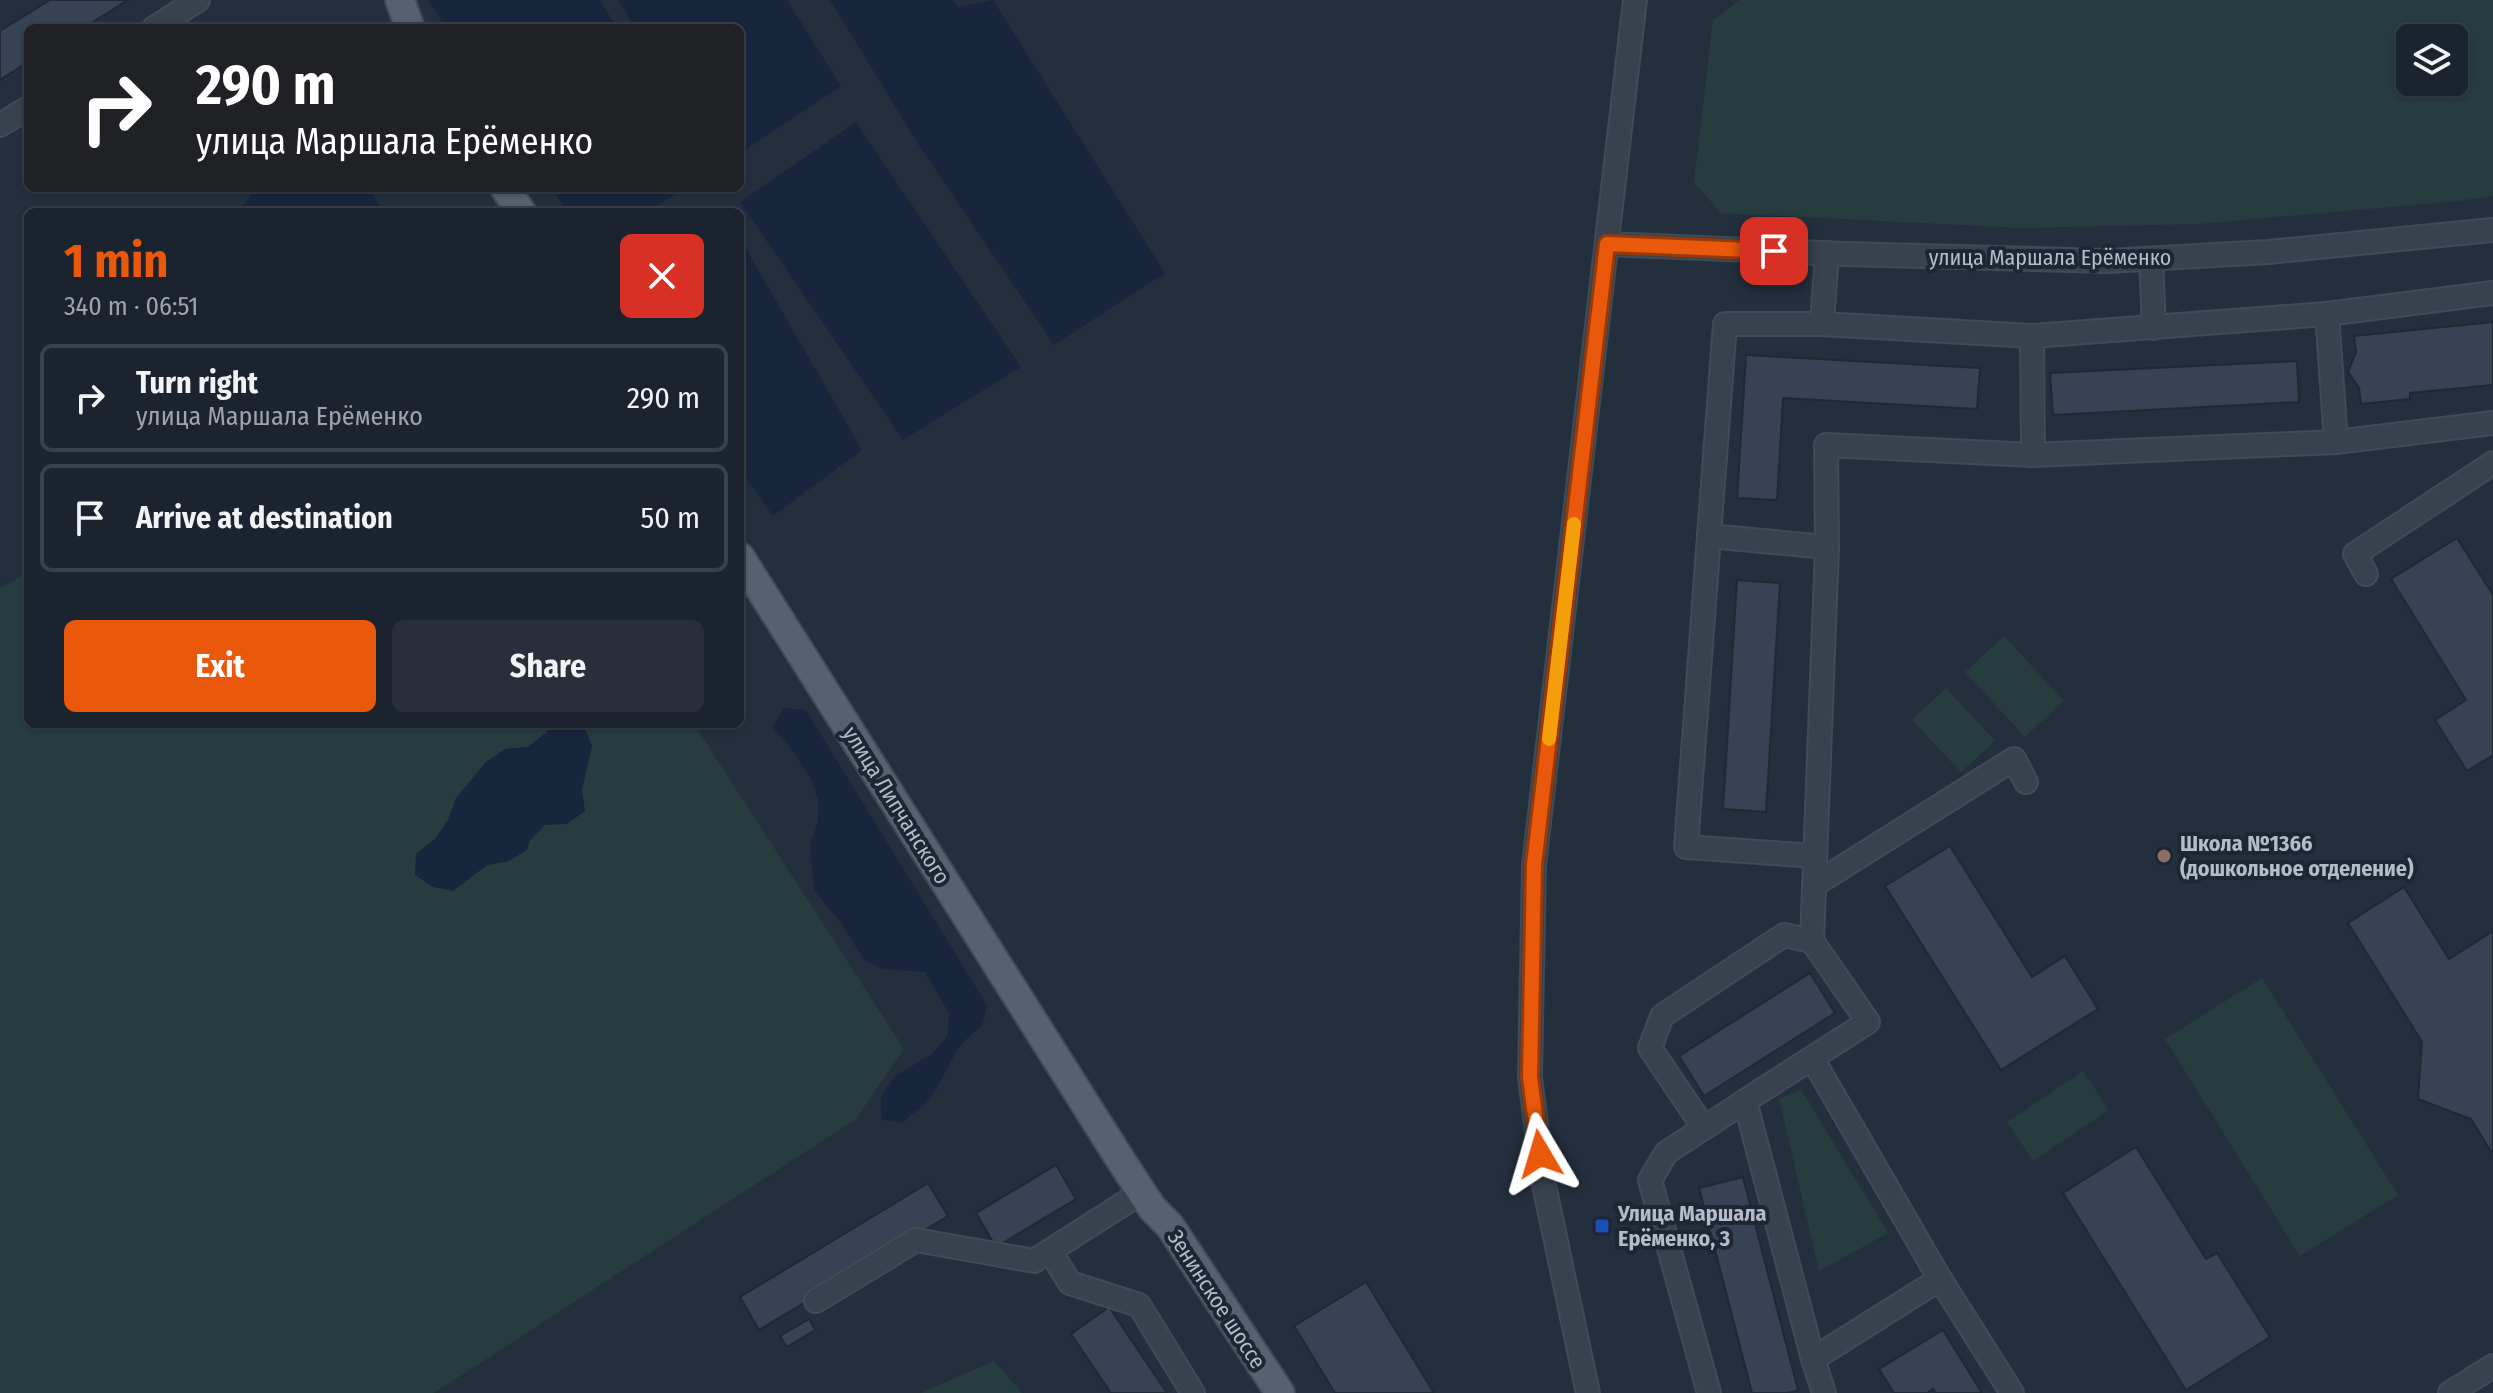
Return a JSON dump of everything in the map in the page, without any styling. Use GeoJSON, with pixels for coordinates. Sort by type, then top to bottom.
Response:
{"type":"FeatureCollection","features":[{"type":"Feature","properties":{"kind":"main road"},"geometry":{"type":"LineString","coordinates":[[400,0],[409,24]]}},
{"type":"Feature","properties":{"kind":"main road","name":"улица Липчанского"},"geometry":{"type":"LineString","coordinates":[[744,563],[1054,1052]]}},
{"type":"Feature","properties":{"kind":"main road","name":"Зенинское шоссе"},"geometry":{"type":"LineString","coordinates":[[1054,1052],[1147,1200],[1170,1226],[1280,1393]]}},
{"type":"Feature","properties":{"kind":"main road","name":"Зенинское шоссе"},"geometry":{"type":"LineString","coordinates":[[1147,1200],[1159,1234],[1260,1393]]}},
{"type":"Feature","properties":{"kind":"street"},"geometry":{"type":"LineString","coordinates":[[160,24],[198,0]]}},
{"type":"Feature","properties":{"kind":"street"},"geometry":{"type":"LineString","coordinates":[[1588,1393],[1543,1180],[1530,1077],[1534,865],[1635,0]]}},
{"type":"Feature","properties":{"kind":"street"},"geometry":{"type":"LineString","coordinates":[[0,125],[24,110]]}},
{"type":"Feature","properties":{"kind":"street","name":"улица Маршала Ерёменко"},"geometry":{"type":"LineString","coordinates":[[1607,244],[2109,261],[2268,252],[2493,230]]}},
{"type":"Feature","properties":{"kind":"street"},"geometry":{"type":"LineString","coordinates":[[1822,324],[1827,253]]}},
{"type":"Feature","properties":{"kind":"street"},"geometry":{"type":"LineString","coordinates":[[2151,259],[2154,328]]}},
{"type":"Feature","properties":{"kind":"street"},"geometry":{"type":"LineString","coordinates":[[1815,856],[1686,847],[1725,324],[1822,324],[2032,336],[2327,314],[2493,293]]}},
{"type":"Feature","properties":{"kind":"street"},"geometry":{"type":"LineString","coordinates":[[2327,314],[2336,442]]}},
{"type":"Feature","properties":{"kind":"street"},"geometry":{"type":"LineString","coordinates":[[2032,336],[2033,455]]}},
{"type":"Feature","properties":{"kind":"street"},"geometry":{"type":"LineString","coordinates":[[1709,1393],[1650,1180],[1666,1153],[1868,1022],[1812,941],[1827,547],[1826,445],[2033,455],[2336,442],[2493,423]]}},
{"type":"Feature","properties":{"kind":"street"},"geometry":{"type":"LineString","coordinates":[[2366,574],[2355,554],[2493,463]]}},
{"type":"Feature","properties":{"kind":"street"},"geometry":{"type":"LineString","coordinates":[[1709,536],[1827,547]]}},
{"type":"Feature","properties":{"kind":"street"},"geometry":{"type":"LineString","coordinates":[[1814,885],[2014,759],[2026,782]]}},
{"type":"Feature","properties":{"kind":"street"},"geometry":{"type":"LineString","coordinates":[[1704,1128],[1650,1048],[1662,1016],[1784,935],[1812,941]]}},
{"type":"Feature","properties":{"kind":"street"},"geometry":{"type":"LineString","coordinates":[[1812,1058],[1940,1279],[2012,1393]]}},
{"type":"Feature","properties":{"kind":"street"},"geometry":{"type":"LineString","coordinates":[[1745,1101],[1824,1393]]}},
{"type":"Feature","properties":{"kind":"street"},"geometry":{"type":"LineString","coordinates":[[816,1301],[916,1240],[1034,1261],[1147,1200]]}},
{"type":"Feature","properties":{"kind":"street"},"geometry":{"type":"LineString","coordinates":[[1050,1251],[1070,1283],[1139,1305],[1193,1393]]}},
{"type":"Feature","properties":{"kind":"street"},"geometry":{"type":"LineString","coordinates":[[1813,1359],[1940,1279]]}},
{"type":"Feature","properties":{"kind":"street"},"geometry":{"type":"LineString","coordinates":[[2450,1393],[2493,1366]]}},
{"type":"Feature","properties":{"kind":"green space"},"geometry":{"type":"Polygon","coordinates":[[[1740,0],[2493,0],[2493,196],[2199,224],[2020,228],[1721,213],[1694,182],[1713,20],[1740,0]]]}},
{"type":"Feature","properties":{"kind":"green space"},"geometry":{"type":"Polygon","coordinates":[[[24,574],[24,728],[548,728],[528,747],[505,749],[456,798],[448,820],[435,839],[416,854],[453,891],[487,865],[509,861],[545,824],[567,824],[582,789],[592,746],[585,728],[697,728],[904,1049],[856,1119],[434,1393],[0,1393],[0,589],[24,574]]]}},
{"type":"Feature","properties":{"kind":"green space"},"geometry":{"type":"Polygon","coordinates":[[[2004,636],[2064,701],[2025,737],[1965,672],[2004,636]]]}},
{"type":"Feature","properties":{"kind":"green space"},"geometry":{"type":"Polygon","coordinates":[[[1946,688],[1995,741],[1961,772],[1912,720],[1946,688]]]}},
{"type":"Feature","properties":{"kind":"green space"},"geometry":{"type":"Polygon","coordinates":[[[2262,978],[2398,1195],[2300,1256],[2165,1039],[2262,978]]]}},
{"type":"Feature","properties":{"kind":"green space"},"geometry":{"type":"Polygon","coordinates":[[[2083,1071],[2109,1110],[2033,1161],[2007,1122],[2083,1071]]]}},
{"type":"Feature","properties":{"kind":"green space"},"geometry":{"type":"Polygon","coordinates":[[[1801,1089],[1888,1233],[1819,1271],[1779,1099],[1801,1089]]]}},
{"type":"Feature","properties":{"kind":"green space"},"geometry":{"type":"Polygon","coordinates":[[[994,1361],[1022,1393],[921,1393],[994,1361]]]}},
{"type":"Feature","properties":{"kind":"water"},"geometry":{"type":"Polygon","coordinates":[[[428,0],[600,0],[615,24],[443,24],[428,0]]]}},
{"type":"Feature","properties":{"kind":"water"},"geometry":{"type":"Polygon","coordinates":[[[618,0],[787,0],[841,86],[744,150],[744,24],[633,24],[618,0]]]}},
{"type":"Feature","properties":{"kind":"water"},"geometry":{"type":"Polygon","coordinates":[[[830,0],[951,0],[959,7],[993,0],[1165,273],[1054,345],[918,144],[830,0]]]}},
{"type":"Feature","properties":{"kind":"water"},"geometry":{"type":"Polygon","coordinates":[[[856,122],[1021,367],[903,440],[740,202],[856,122]]]}},
{"type":"Feature","properties":{"kind":"water"},"geometry":{"type":"Polygon","coordinates":[[[253,192],[372,192],[382,208],[241,208],[253,192]]]}},
{"type":"Feature","properties":{"kind":"water"},"geometry":{"type":"Polygon","coordinates":[[[554,192],[679,192],[654,208],[564,208],[554,192]]]}},
{"type":"Feature","properties":{"kind":"water"},"geometry":{"type":"Polygon","coordinates":[[[744,245],[862,450],[773,516],[744,475],[744,245]]]}},
{"type":"Feature","properties":{"kind":"water"},"geometry":{"type":"Polygon","coordinates":[[[784,708],[806,710],[987,1005],[982,1026],[958,1049],[931,1096],[902,1123],[881,1119],[881,1096],[894,1077],[933,1053],[948,1036],[949,1013],[925,972],[882,969],[864,960],[841,923],[814,890],[810,845],[818,821],[818,800],[811,779],[787,743],[772,727],[784,708]]]}},
{"type":"Feature","properties":{"kind":"water"},"geometry":{"type":"Polygon","coordinates":[[[548,728],[585,728],[592,746],[582,789],[585,811],[567,824],[545,825],[530,840],[527,850],[509,861],[487,865],[453,891],[433,887],[415,875],[416,854],[435,839],[448,820],[456,798],[486,762],[505,749],[528,747],[546,733],[548,728]]]}},
{"type":"Feature","properties":{"kind":"building"},"geometry":{"type":"Polygon","coordinates":[[[50,0],[128,0],[89,24],[24,24],[24,65],[0,80],[0,31],[50,0]]]}},
{"type":"Feature","properties":{"kind":"building"},"geometry":{"type":"Polygon","coordinates":[[[2493,322],[2493,385],[2410,393],[2410,399],[2361,404],[2359,388],[2348,372],[2356,352],[2354,336],[2493,322]]]}},
{"type":"Feature","properties":{"kind":"building"},"geometry":{"type":"Polygon","coordinates":[[[1746,355],[1980,368],[1977,409],[1783,398],[1777,500],[1737,498],[1746,355]]]}},
{"type":"Feature","properties":{"kind":"building"},"geometry":{"type":"Polygon","coordinates":[[[2297,361],[2299,402],[2053,415],[2050,373],[2297,361]]]}},
{"type":"Feature","properties":{"kind":"building"},"geometry":{"type":"Polygon","coordinates":[[[2457,538],[2493,595],[2493,755],[2467,771],[2435,720],[2466,700],[2391,579],[2457,538]]]}},
{"type":"Feature","properties":{"kind":"building"},"geometry":{"type":"Polygon","coordinates":[[[1737,580],[1780,583],[1766,812],[1723,809],[1737,580]]]}},
{"type":"Feature","properties":{"kind":"building"},"geometry":{"type":"Polygon","coordinates":[[[1950,846],[2032,977],[2065,956],[2098,1009],[2001,1070],[1885,886],[1950,846]]]}},
{"type":"Feature","properties":{"kind":"building"},"geometry":{"type":"Polygon","coordinates":[[[2404,887],[2449,959],[2493,931],[2493,1155],[2471,1119],[2418,1099],[2422,1042],[2348,923],[2404,887]]]}},
{"type":"Feature","properties":{"kind":"building"},"geometry":{"type":"Polygon","coordinates":[[[1810,973],[1835,1013],[1704,1096],[1679,1056],[1810,973]]]}},
{"type":"Feature","properties":{"kind":"building"},"geometry":{"type":"Polygon","coordinates":[[[2136,1147],[2206,1259],[2217,1253],[2270,1337],[2186,1390],[2063,1193],[2136,1147]]]}},
{"type":"Feature","properties":{"kind":"building"},"geometry":{"type":"Polygon","coordinates":[[[1056,1165],[1076,1199],[996,1247],[976,1213],[1056,1165]]]}},
{"type":"Feature","properties":{"kind":"building"},"geometry":{"type":"Polygon","coordinates":[[[1743,1177],[1798,1390],[1788,1393],[1752,1393],[1699,1188],[1743,1177]]]}},
{"type":"Feature","properties":{"kind":"building"},"geometry":{"type":"Polygon","coordinates":[[[928,1183],[948,1216],[759,1330],[740,1297],[928,1183]]]}},
{"type":"Feature","properties":{"kind":"building"},"geometry":{"type":"Polygon","coordinates":[[[1366,1282],[1434,1393],[1335,1393],[1294,1326],[1366,1282]]]}},
{"type":"Feature","properties":{"kind":"building"},"geometry":{"type":"Polygon","coordinates":[[[1109,1307],[1167,1393],[1111,1393],[1071,1334],[1109,1307]]]}},
{"type":"Feature","properties":{"kind":"building"},"geometry":{"type":"Polygon","coordinates":[[[809,1319],[815,1330],[787,1347],[780,1336],[809,1319]]]}},
{"type":"Feature","properties":{"kind":"building"},"geometry":{"type":"Polygon","coordinates":[[[1943,1330],[1982,1393],[1936,1393],[1933,1389],[1927,1393],[1894,1393],[1879,1369],[1943,1330]]]}},
{"type":"Feature","properties":{"kind":"slow traffic"},"geometry":{"type":"LineString","coordinates":[[1549,739],[1574,524]]}},
{"type":"Feature","properties":{"kind":"place","name":"Школа №1366 (дошкольное отделение)"},"geometry":{"type":"Point","coordinates":[2164,856]}},
{"type":"Feature","properties":{"kind":"place","name":"Улица Маршала Ерёменко, 3"},"geometry":{"type":"Point","coordinates":[1602,1226]}},
{"type":"Feature","properties":{"kind":"route"},"geometry":{"type":"LineString","coordinates":[[1540,1154],[1530,1077],[1534,865],[1607,244],[1774,251]]}}]}
